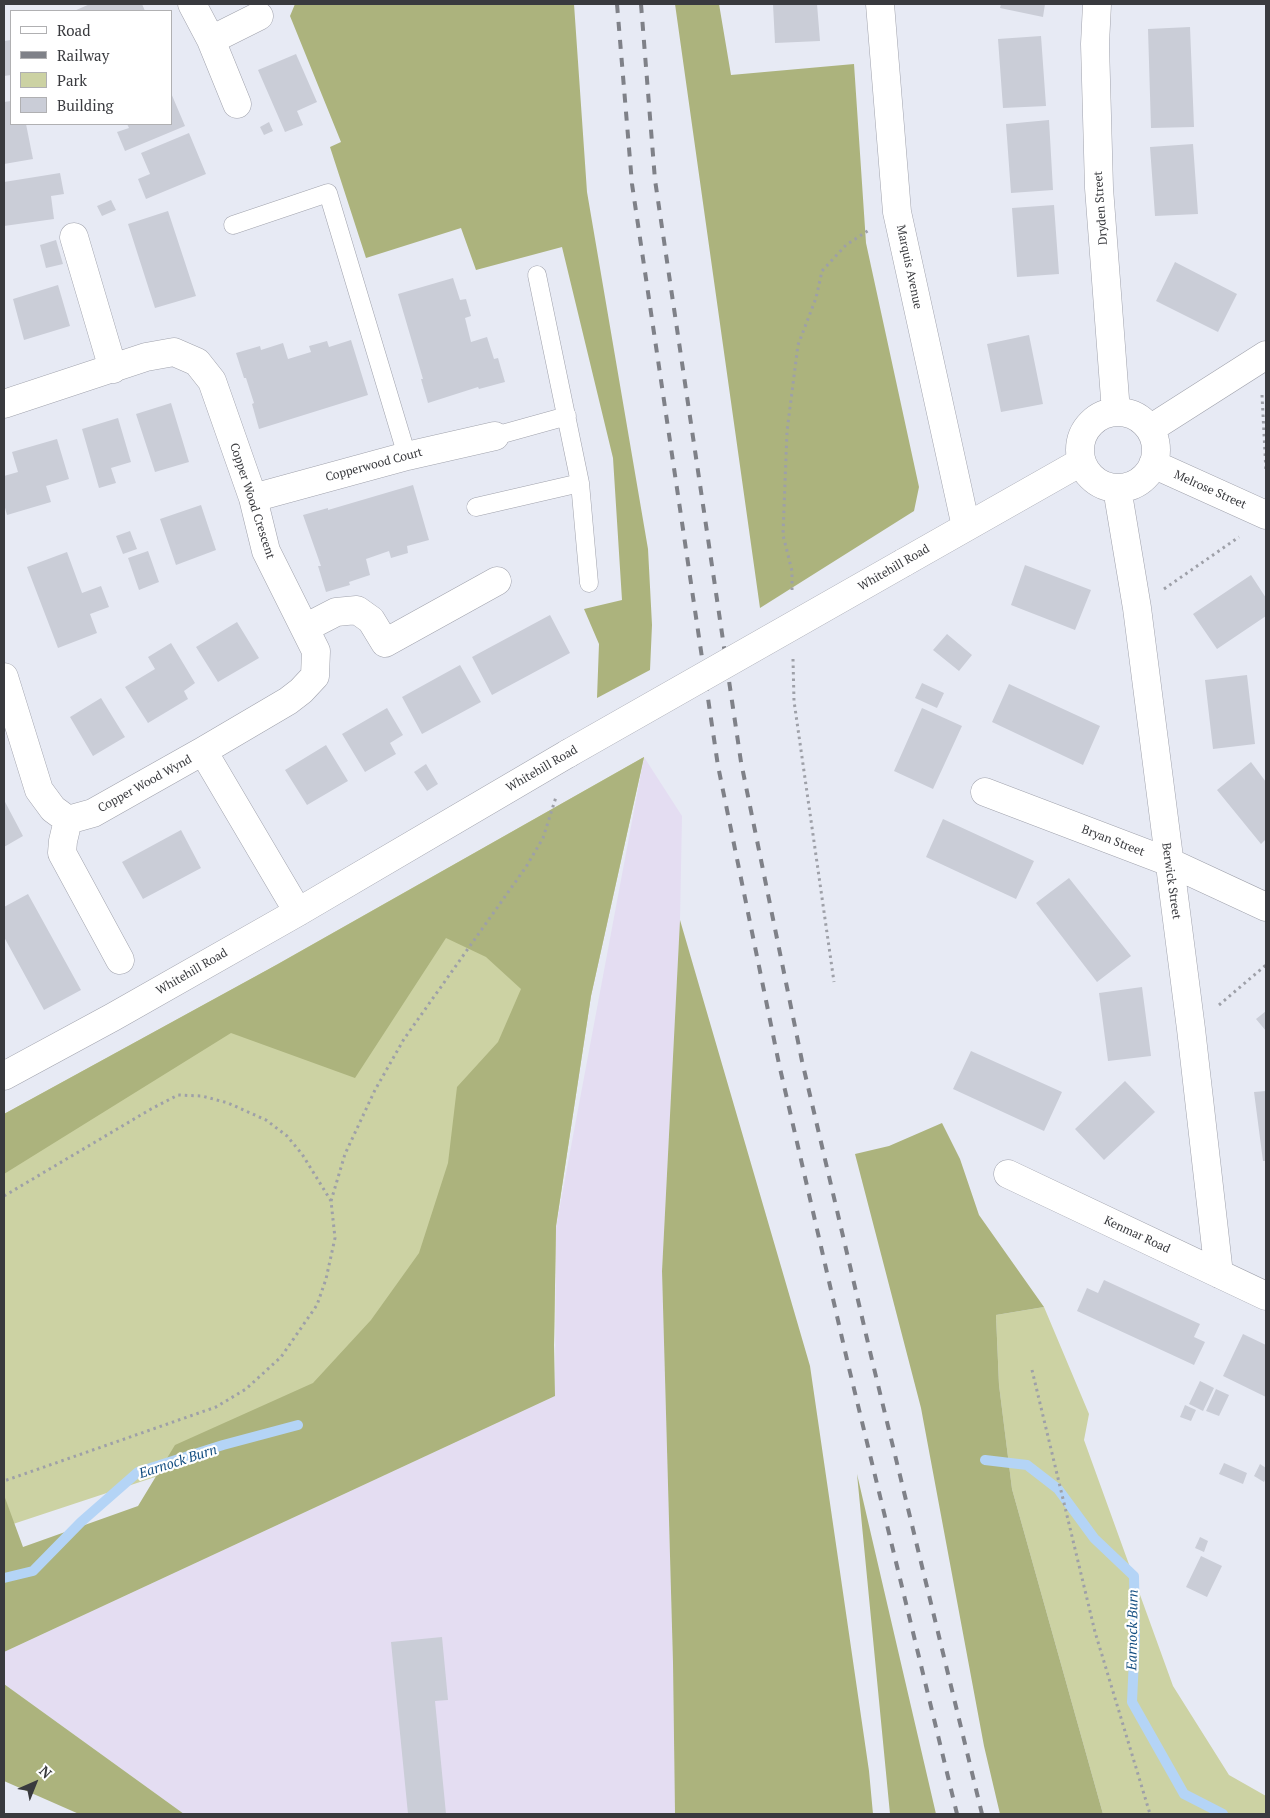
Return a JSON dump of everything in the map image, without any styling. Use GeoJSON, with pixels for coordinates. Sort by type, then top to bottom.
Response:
{"type":"FeatureCollection","features":[{"type":"Feature","properties":{"kind":"street"},"geometry":{"type":"LineString","coordinates":[[192,4],[211,40],[237,104]]}},
{"type":"Feature","properties":{"kind":"street","name":"Marquis Avenue"},"geometry":{"type":"LineString","coordinates":[[880,4],[897,212],[966,527]]}},
{"type":"Feature","properties":{"kind":"street","name":"Dryden Street"},"geometry":{"type":"LineString","coordinates":[[1097,4],[1095,44],[1099,188],[1116,412]]}},
{"type":"Feature","properties":{"kind":"street"},"geometry":{"type":"LineString","coordinates":[[211,40],[259,16]]}},
{"type":"Feature","properties":{"kind":"street"},"geometry":{"type":"LineString","coordinates":[[74,237],[112,369]]}},
{"type":"Feature","properties":{"kind":"street","name":"Copper Wood Crescent"},"geometry":{"type":"LineString","coordinates":[[4,404],[146,357],[174,352],[197,362],[212,382],[253,498],[266,551],[316,651],[315,676],[301,692],[203,751]]}},
{"type":"Feature","properties":{"kind":"street"},"geometry":{"type":"LineString","coordinates":[[1150,430],[1263,357]]}},
{"type":"Feature","properties":{"kind":"street"},"geometry":{"type":"LineString","coordinates":[[1116,412],[1126,412],[1144,422],[1155,441],[1156,452],[1148,474],[1139,482],[1117,488],[1105,487],[1095,481],[1086,472],[1081,462],[1079,450],[1081,438],[1086,428],[1094,419],[1104,414],[1116,412]]}},
{"type":"Feature","properties":{"kind":"street","name":"Copperwood Court"},"geometry":{"type":"LineString","coordinates":[[253,498],[407,456],[495,436]]}},
{"type":"Feature","properties":{"kind":"street","name":"Whitehill Road"},"geometry":{"type":"LineString","coordinates":[[4,1076],[114,1017],[298,912],[569,753],[1081,462]]}},
{"type":"Feature","properties":{"kind":"street","name":"Melrose Street"},"geometry":{"type":"LineString","coordinates":[[1153,464],[1266,515]]}},
{"type":"Feature","properties":{"kind":"street","name":"Berwick Street"},"geometry":{"type":"LineString","coordinates":[[1117,488],[1137,608],[1191,1029],[1219,1274]]}},
{"type":"Feature","properties":{"kind":"street"},"geometry":{"type":"LineString","coordinates":[[305,628],[336,612],[357,610],[372,620],[385,642],[497,580]]}},
{"type":"Feature","properties":{"kind":"street"},"geometry":{"type":"LineString","coordinates":[[4,677],[11,728],[39,790],[52,809],[68,820],[62,841],[62,853],[120,960]]}},
{"type":"Feature","properties":{"kind":"street"},"geometry":{"type":"LineString","coordinates":[[203,751],[298,912]]}},
{"type":"Feature","properties":{"kind":"street","name":"Copper Wood Wynd"},"geometry":{"type":"LineString","coordinates":[[68,820],[93,813],[203,751]]}},
{"type":"Feature","properties":{"kind":"street","name":"Bryan Street"},"geometry":{"type":"LineString","coordinates":[[984,792],[1169,862],[1266,907]]}},
{"type":"Feature","properties":{"kind":"street","name":"Kenmar Road"},"geometry":{"type":"LineString","coordinates":[[1008,1174],[1266,1296]]}},
{"type":"Feature","properties":{"kind":"lane"},"geometry":{"type":"LineString","coordinates":[[233,225],[328,193],[407,456]]}},
{"type":"Feature","properties":{"kind":"lane"},"geometry":{"type":"LineString","coordinates":[[537,275],[580,483],[589,583]]}},
{"type":"Feature","properties":{"kind":"lane"},"geometry":{"type":"LineString","coordinates":[[495,436],[567,416]]}},
{"type":"Feature","properties":{"kind":"lane"},"geometry":{"type":"LineString","coordinates":[[476,507],[580,483]]}},
{"type":"Feature","properties":{"kind":"path"},"geometry":{"type":"LineString","coordinates":[[1263,357],[1266,472]]}},
{"type":"Feature","properties":{"kind":"path"},"geometry":{"type":"LineString","coordinates":[[1137,608],[1242,535]]}},
{"type":"Feature","properties":{"kind":"path"},"geometry":{"type":"LineString","coordinates":[[4,1481],[216,1407],[246,1389],[281,1357],[317,1305],[326,1279],[335,1238],[331,1201],[345,1154],[375,1090],[404,1039],[526,867],[543,838],[569,753]]}},
{"type":"Feature","properties":{"kind":"path"},"geometry":{"type":"LineString","coordinates":[[1191,1029],[1266,965]]}},
{"type":"Feature","properties":{"kind":"path"},"geometry":{"type":"LineString","coordinates":[[4,1196],[178,1095],[202,1096],[228,1103],[266,1120],[287,1136],[302,1154],[331,1201]]}},
{"type":"Feature","properties":{"kind":"path"},"geometry":{"type":"LineString","coordinates":[[1032,1370],[1095,1632],[1150,1814]]}},
{"type":"Feature","properties":{"kind":"shaded area"},"geometry":{"type":"Polygon","coordinates":[[[644,757],[682,816],[680,920],[662,1271],[673,1663],[675,1814],[184,1814],[4,1684],[4,1652],[555,1396],[556,1227],[644,757]]]}},
{"type":"Feature","properties":{"kind":"green space"},"geometry":{"type":"Polygon","coordinates":[[[295,4],[574,4],[587,192],[648,549],[652,625],[650,670],[597,698],[599,644],[584,609],[622,600],[613,458],[562,247],[476,270],[461,228],[366,258],[330,147],[341,142],[290,16],[295,4]]]}},
{"type":"Feature","properties":{"kind":"green space"},"geometry":{"type":"Polygon","coordinates":[[[675,4],[719,4],[731,75],[854,64],[866,243],[919,487],[914,511],[760,608],[675,4]]]}},
{"type":"Feature","properties":{"kind":"green space"},"geometry":{"type":"Polygon","coordinates":[[[644,757],[591,996],[556,1226],[554,1345],[4,1527],[4,1114],[269,969],[644,757]]]}},
{"type":"Feature","properties":{"kind":"green space"},"geometry":{"type":"Polygon","coordinates":[[[644,757],[591,996],[556,1226],[555,1396],[4,1652],[4,1495],[23,1547],[138,1506],[175,1445],[313,1383],[371,1320],[419,1253],[448,1163],[457,1087],[498,1042],[521,989],[486,957],[446,938],[355,1078],[231,1033],[4,1174],[4,1114],[278,964],[644,757]]]}},
{"type":"Feature","properties":{"kind":"green space"},"geometry":{"type":"Polygon","coordinates":[[[680,920],[810,1366],[869,1771],[873,1814],[675,1814],[673,1663],[662,1271],[680,920]]]}},
{"type":"Feature","properties":{"kind":"green space"},"geometry":{"type":"Polygon","coordinates":[[[942,1123],[960,1159],[979,1215],[1044,1307],[996,1315],[999,1385],[1012,1489],[1103,1814],[1000,1814],[984,1746],[921,1408],[855,1154],[889,1146],[942,1123]]]}},
{"type":"Feature","properties":{"kind":"green space"},"geometry":{"type":"Polygon","coordinates":[[[1044,1307],[1089,1414],[1084,1440],[1173,1686],[1229,1775],[1266,1796],[1266,1814],[1103,1814],[1012,1489],[999,1385],[996,1315],[1044,1307]]]}},
{"type":"Feature","properties":{"kind":"green space"},"geometry":{"type":"Polygon","coordinates":[[[857,1474],[936,1814],[890,1814],[857,1474]]]}},
{"type":"Feature","properties":{"kind":"green space"},"geometry":{"type":"Polygon","coordinates":[[[4,1684],[184,1814],[79,1814],[4,1781],[4,1684]]]}},
{"type":"Feature","properties":{"kind":"building"},"geometry":{"type":"Polygon","coordinates":[[[90,4],[142,4],[145,10],[76,10],[90,4]]]}},
{"type":"Feature","properties":{"kind":"building"},"geometry":{"type":"Polygon","coordinates":[[[773,4],[817,4],[820,41],[775,43],[773,4]]]}},
{"type":"Feature","properties":{"kind":"building"},"geometry":{"type":"Polygon","coordinates":[[[1001,4],[1045,4],[1043,17],[1000,8],[1001,4]]]}},
{"type":"Feature","properties":{"kind":"building"},"geometry":{"type":"Polygon","coordinates":[[[1190,27],[1194,127],[1151,128],[1148,29],[1190,27]]]}},
{"type":"Feature","properties":{"kind":"building"},"geometry":{"type":"Polygon","coordinates":[[[1041,36],[1046,106],[1003,108],[998,39],[1041,36]]]}},
{"type":"Feature","properties":{"kind":"building"},"geometry":{"type":"Polygon","coordinates":[[[10,40],[10,75],[4,76],[4,41],[10,40]]]}},
{"type":"Feature","properties":{"kind":"building"},"geometry":{"type":"Polygon","coordinates":[[[296,54],[317,102],[297,111],[303,125],[285,132],[258,70],[296,54]]]}},
{"type":"Feature","properties":{"kind":"building"},"geometry":{"type":"Polygon","coordinates":[[[172,95],[185,126],[125,151],[117,132],[129,128],[128,125],[172,125],[172,95]]]}},
{"type":"Feature","properties":{"kind":"building"},"geometry":{"type":"Polygon","coordinates":[[[10,101],[10,125],[26,125],[33,159],[4,164],[4,102],[10,101]]]}},
{"type":"Feature","properties":{"kind":"building"},"geometry":{"type":"Polygon","coordinates":[[[1049,120],[1053,190],[1011,193],[1006,124],[1049,120]]]}},
{"type":"Feature","properties":{"kind":"building"},"geometry":{"type":"Polygon","coordinates":[[[269,122],[273,131],[264,135],[260,127],[269,122]]]}},
{"type":"Feature","properties":{"kind":"building"},"geometry":{"type":"Polygon","coordinates":[[[189,133],[206,174],[146,199],[138,179],[150,174],[141,153],[189,133]]]}},
{"type":"Feature","properties":{"kind":"building"},"geometry":{"type":"Polygon","coordinates":[[[1193,144],[1198,214],[1155,216],[1150,147],[1193,144]]]}},
{"type":"Feature","properties":{"kind":"building"},"geometry":{"type":"Polygon","coordinates":[[[60,173],[64,194],[51,196],[54,219],[4,226],[4,182],[60,173]]]}},
{"type":"Feature","properties":{"kind":"building"},"geometry":{"type":"Polygon","coordinates":[[[111,200],[116,210],[102,216],[97,206],[111,200]]]}},
{"type":"Feature","properties":{"kind":"building"},"geometry":{"type":"Polygon","coordinates":[[[1054,205],[1059,274],[1017,277],[1012,208],[1054,205]]]}},
{"type":"Feature","properties":{"kind":"building"},"geometry":{"type":"Polygon","coordinates":[[[168,211],[196,296],[155,308],[128,224],[168,211]]]}},
{"type":"Feature","properties":{"kind":"building"},"geometry":{"type":"Polygon","coordinates":[[[56,240],[63,264],[46,268],[40,245],[56,240]]]}},
{"type":"Feature","properties":{"kind":"building"},"geometry":{"type":"Polygon","coordinates":[[[1175,262],[1237,294],[1218,332],[1156,301],[1175,262]]]}},
{"type":"Feature","properties":{"kind":"building"},"geometry":{"type":"Polygon","coordinates":[[[453,278],[460,300],[466,299],[471,316],[465,318],[471,342],[487,337],[494,359],[498,358],[505,382],[479,389],[478,387],[428,403],[421,379],[423,379],[398,294],[453,278]]]}},
{"type":"Feature","properties":{"kind":"building"},"geometry":{"type":"Polygon","coordinates":[[[58,285],[70,326],[24,340],[13,299],[58,285]]]}},
{"type":"Feature","properties":{"kind":"building"},"geometry":{"type":"Polygon","coordinates":[[[1029,335],[1043,404],[1001,412],[987,344],[1029,335]]]}},
{"type":"Feature","properties":{"kind":"building"},"geometry":{"type":"Polygon","coordinates":[[[351,340],[368,395],[259,429],[252,404],[254,403],[236,353],[260,346],[261,350],[283,343],[288,359],[311,352],[309,346],[327,341],[329,347],[351,340]]]}},
{"type":"Feature","properties":{"kind":"building"},"geometry":{"type":"Polygon","coordinates":[[[171,403],[189,462],[155,472],[136,414],[171,403]]]}},
{"type":"Feature","properties":{"kind":"building"},"geometry":{"type":"Polygon","coordinates":[[[118,418],[131,462],[111,468],[116,483],[99,488],[82,429],[118,418]]]}},
{"type":"Feature","properties":{"kind":"building"},"geometry":{"type":"Polygon","coordinates":[[[57,439],[69,479],[46,486],[51,502],[7,515],[4,504],[4,476],[18,472],[12,452],[57,439]]]}},
{"type":"Feature","properties":{"kind":"building"},"geometry":{"type":"Polygon","coordinates":[[[413,485],[429,540],[407,546],[408,553],[391,558],[389,551],[366,559],[370,575],[349,582],[350,585],[326,592],[318,566],[321,566],[303,515],[328,508],[328,510],[413,485]]]}},
{"type":"Feature","properties":{"kind":"building"},"geometry":{"type":"Polygon","coordinates":[[[201,505],[216,550],[176,565],[160,519],[201,505]]]}},
{"type":"Feature","properties":{"kind":"building"},"geometry":{"type":"Polygon","coordinates":[[[130,531],[137,549],[123,554],[116,536],[130,531]]]}},
{"type":"Feature","properties":{"kind":"building"},"geometry":{"type":"Polygon","coordinates":[[[148,551],[159,582],[139,590],[128,558],[148,551]]]}},
{"type":"Feature","properties":{"kind":"building"},"geometry":{"type":"Polygon","coordinates":[[[67,552],[82,593],[101,586],[109,607],[90,614],[97,633],[58,648],[27,567],[67,552]]]}},
{"type":"Feature","properties":{"kind":"building"},"geometry":{"type":"Polygon","coordinates":[[[1025,565],[1091,590],[1075,630],[1011,605],[1025,565]]]}},
{"type":"Feature","properties":{"kind":"building"},"geometry":{"type":"Polygon","coordinates":[[[1251,575],[1266,598],[1266,616],[1217,649],[1193,614],[1251,575]]]}},
{"type":"Feature","properties":{"kind":"building"},"geometry":{"type":"Polygon","coordinates":[[[550,615],[570,653],[492,695],[472,657],[550,615]]]}},
{"type":"Feature","properties":{"kind":"building"},"geometry":{"type":"Polygon","coordinates":[[[237,622],[259,658],[218,682],[196,647],[237,622]]]}},
{"type":"Feature","properties":{"kind":"building"},"geometry":{"type":"Polygon","coordinates":[[[947,634],[972,655],[959,671],[933,650],[947,634]]]}},
{"type":"Feature","properties":{"kind":"building"},"geometry":{"type":"Polygon","coordinates":[[[171,643],[195,683],[184,691],[188,699],[148,723],[125,687],[155,669],[148,657],[171,643]]]}},
{"type":"Feature","properties":{"kind":"building"},"geometry":{"type":"Polygon","coordinates":[[[460,665],[481,702],[422,734],[402,697],[460,665]]]}},
{"type":"Feature","properties":{"kind":"building"},"geometry":{"type":"Polygon","coordinates":[[[1247,675],[1255,744],[1213,749],[1205,680],[1247,675]]]}},
{"type":"Feature","properties":{"kind":"building"},"geometry":{"type":"Polygon","coordinates":[[[922,683],[944,693],[937,708],[915,698],[922,683]]]}},
{"type":"Feature","properties":{"kind":"building"},"geometry":{"type":"Polygon","coordinates":[[[1009,684],[1100,726],[1083,765],[992,722],[1009,684]]]}},
{"type":"Feature","properties":{"kind":"building"},"geometry":{"type":"Polygon","coordinates":[[[101,698],[125,737],[93,756],[70,717],[101,698]]]}},
{"type":"Feature","properties":{"kind":"building"},"geometry":{"type":"Polygon","coordinates":[[[387,708],[403,735],[390,743],[396,754],[365,772],[342,734],[387,708]]]}},
{"type":"Feature","properties":{"kind":"building"},"geometry":{"type":"Polygon","coordinates":[[[922,708],[962,726],[933,789],[894,771],[922,708]]]}},
{"type":"Feature","properties":{"kind":"building"},"geometry":{"type":"Polygon","coordinates":[[[326,745],[348,781],[307,805],[285,770],[326,745]]]}},
{"type":"Feature","properties":{"kind":"building"},"geometry":{"type":"Polygon","coordinates":[[[1251,762],[1266,782],[1266,839],[1261,844],[1217,790],[1251,762]]]}},
{"type":"Feature","properties":{"kind":"building"},"geometry":{"type":"Polygon","coordinates":[[[426,764],[438,784],[427,791],[414,772],[426,764]]]}},
{"type":"Feature","properties":{"kind":"building"},"geometry":{"type":"Polygon","coordinates":[[[4,800],[23,836],[4,847],[4,800]]]}},
{"type":"Feature","properties":{"kind":"building"},"geometry":{"type":"Polygon","coordinates":[[[943,819],[1034,861],[1016,899],[926,857],[943,819]]]}},
{"type":"Feature","properties":{"kind":"building"},"geometry":{"type":"Polygon","coordinates":[[[181,830],[201,868],[143,899],[122,862],[181,830]]]}},
{"type":"Feature","properties":{"kind":"building"},"geometry":{"type":"Polygon","coordinates":[[[1069,878],[1131,956],[1097,982],[1036,903],[1069,878]]]}},
{"type":"Feature","properties":{"kind":"building"},"geometry":{"type":"Polygon","coordinates":[[[28,894],[81,990],[44,1010],[4,937],[4,907],[28,894]]]}},
{"type":"Feature","properties":{"kind":"building"},"geometry":{"type":"Polygon","coordinates":[[[1142,987],[1151,1056],[1108,1061],[1099,993],[1142,987]]]}},
{"type":"Feature","properties":{"kind":"building"},"geometry":{"type":"Polygon","coordinates":[[[1266,1011],[1266,1031],[1256,1019],[1266,1011]]]}},
{"type":"Feature","properties":{"kind":"building"},"geometry":{"type":"Polygon","coordinates":[[[971,1051],[1062,1092],[1044,1131],[953,1089],[971,1051]]]}},
{"type":"Feature","properties":{"kind":"building"},"geometry":{"type":"Polygon","coordinates":[[[1125,1081],[1155,1112],[1104,1160],[1075,1129],[1125,1081]]]}},
{"type":"Feature","properties":{"kind":"building"},"geometry":{"type":"Polygon","coordinates":[[[1266,1091],[1266,1161],[1263,1161],[1254,1092],[1266,1091]]]}},
{"type":"Feature","properties":{"kind":"building"},"geometry":{"type":"Polygon","coordinates":[[[1104,1280],[1200,1324],[1194,1337],[1205,1342],[1194,1365],[1077,1311],[1087,1288],[1098,1293],[1104,1280]]]}},
{"type":"Feature","properties":{"kind":"building"},"geometry":{"type":"Polygon","coordinates":[[[1243,1334],[1266,1345],[1266,1397],[1223,1376],[1243,1334]]]}},
{"type":"Feature","properties":{"kind":"building"},"geometry":{"type":"Polygon","coordinates":[[[1200,1381],[1214,1388],[1203,1411],[1189,1404],[1200,1381]]]}},
{"type":"Feature","properties":{"kind":"building"},"geometry":{"type":"Polygon","coordinates":[[[1216,1389],[1229,1395],[1219,1416],[1206,1411],[1216,1389]]]}},
{"type":"Feature","properties":{"kind":"building"},"geometry":{"type":"Polygon","coordinates":[[[1185,1405],[1196,1410],[1191,1421],[1180,1417],[1185,1405]]]}},
{"type":"Feature","properties":{"kind":"building"},"geometry":{"type":"Polygon","coordinates":[[[1224,1463],[1247,1473],[1243,1484],[1219,1474],[1224,1463]]]}},
{"type":"Feature","properties":{"kind":"building"},"geometry":{"type":"Polygon","coordinates":[[[1260,1464],[1266,1468],[1264,1482],[1254,1476],[1260,1464]]]}},
{"type":"Feature","properties":{"kind":"building"},"geometry":{"type":"Polygon","coordinates":[[[1200,1537],[1208,1541],[1204,1552],[1195,1548],[1200,1537]]]}},
{"type":"Feature","properties":{"kind":"building"},"geometry":{"type":"Polygon","coordinates":[[[1201,1556],[1222,1566],[1207,1597],[1186,1587],[1201,1556]]]}},
{"type":"Feature","properties":{"kind":"building"},"geometry":{"type":"Polygon","coordinates":[[[442,1637],[448,1700],[435,1701],[446,1814],[408,1814],[391,1642],[442,1637]]]}},
{"type":"Feature","properties":{"kind":"waterway","name":"Earnock Burn"},"geometry":{"type":"LineString","coordinates":[[4,1578],[33,1571],[81,1522],[138,1472],[223,1445],[298,1425]]}},
{"type":"Feature","properties":{"kind":"waterway","name":"Earnock Burn"},"geometry":{"type":"LineString","coordinates":[[985,1460],[1027,1465],[1058,1489],[1094,1538],[1134,1576],[1135,1637],[1132,1702],[1184,1794],[1223,1814]]}},
{"type":"Feature","properties":{"kind":"railway"},"geometry":{"type":"LineString","coordinates":[[617,4],[632,184],[718,766],[779,1064],[848,1364],[957,1814]]}},
{"type":"Feature","properties":{"kind":"railway"},"geometry":{"type":"LineString","coordinates":[[641,4],[655,180],[741,762],[802,1061],[982,1814]]}}]}
